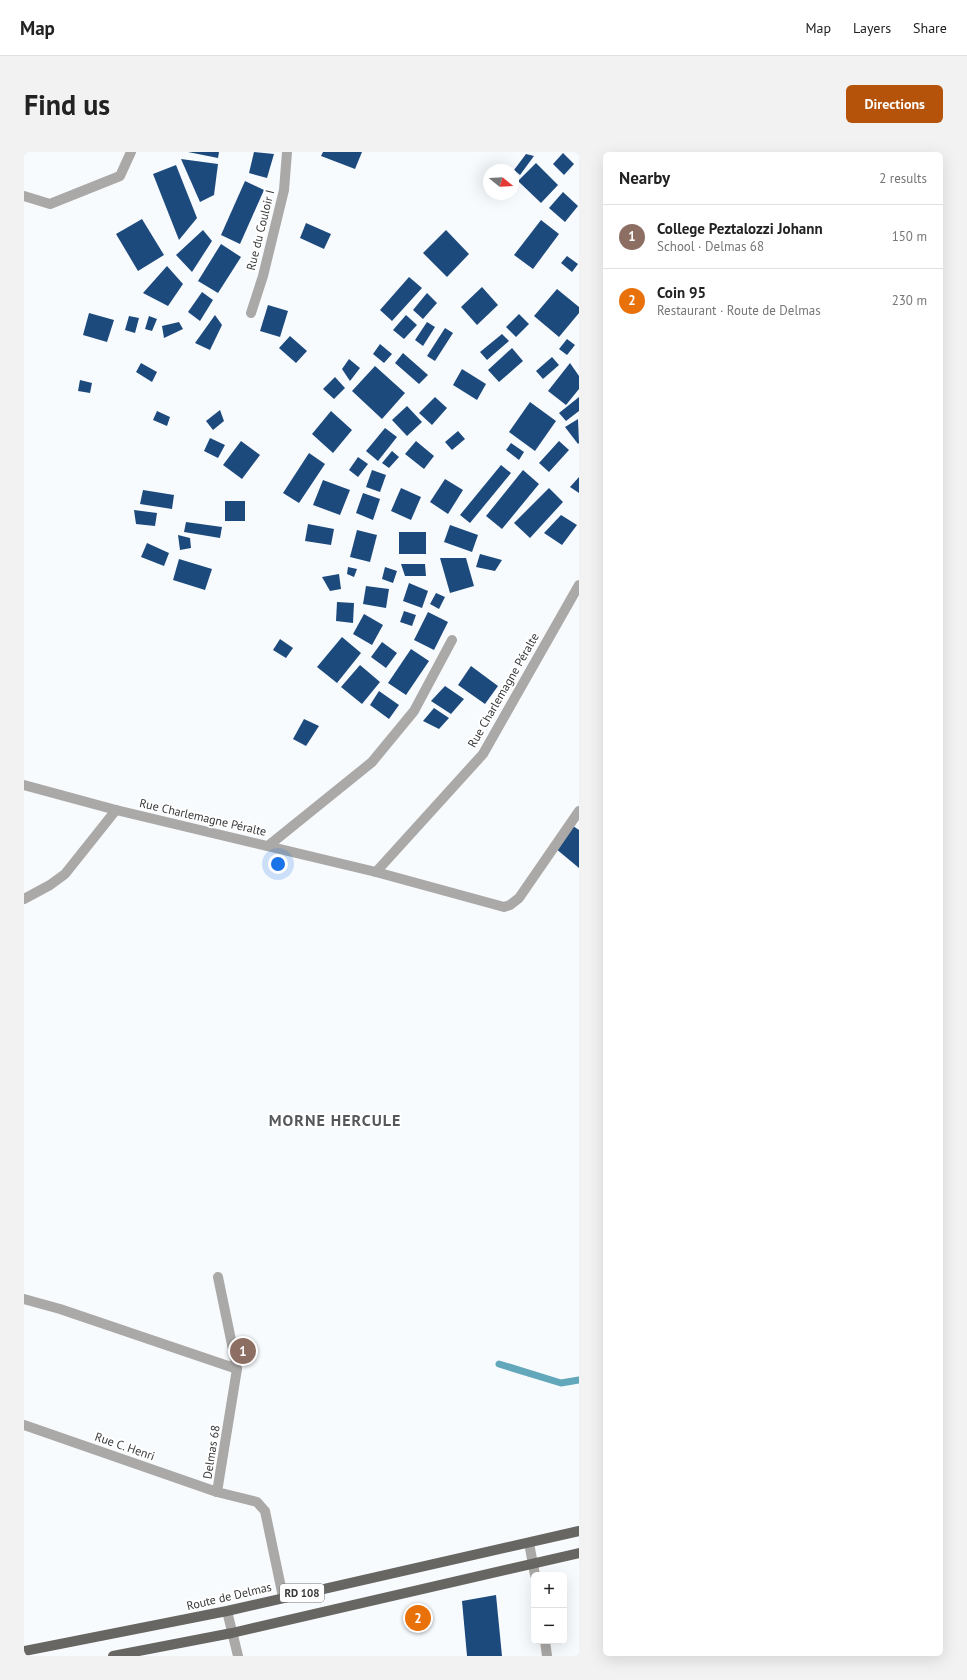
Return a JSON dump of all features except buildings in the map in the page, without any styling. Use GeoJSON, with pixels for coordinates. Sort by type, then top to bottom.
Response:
{"type":"FeatureCollection","features":[{"type":"Feature","properties":{"kind":"main road","name":"Route de Delmas"},"geometry":{"type":"LineString","coordinates":[[24,1651],[227,1611],[579,1531]]}},
{"type":"Feature","properties":{"kind":"main road","name":"RD 108"},"geometry":{"type":"LineString","coordinates":[[113,1656],[232,1633],[579,1553]]}},
{"type":"Feature","properties":{"kind":"street"},"geometry":{"type":"LineString","coordinates":[[24,196],[50,204],[113,179],[120,176],[131,152]]}},
{"type":"Feature","properties":{"kind":"street","name":"Rue du Couloir I"},"geometry":{"type":"LineString","coordinates":[[251,313],[263,276],[284,190],[287,152]]}},
{"type":"Feature","properties":{"kind":"street","name":"Rue Charlemagne Péralte"},"geometry":{"type":"LineString","coordinates":[[376,872],[483,754],[579,585]]}},
{"type":"Feature","properties":{"kind":"street"},"geometry":{"type":"LineString","coordinates":[[268,846],[372,762],[414,711],[452,640]]}},
{"type":"Feature","properties":{"kind":"street","name":"Rue Charlemagne Péralte"},"geometry":{"type":"LineString","coordinates":[[24,785],[116,810],[376,872],[504,907],[510,905],[519,898],[579,811]]}},
{"type":"Feature","properties":{"kind":"street"},"geometry":{"type":"LineString","coordinates":[[24,899],[50,885],[65,874],[116,810]]}},
{"type":"Feature","properties":{"kind":"street","name":"Delmas 68"},"geometry":{"type":"LineString","coordinates":[[218,1277],[237,1369],[217,1492],[257,1502],[262,1506],[265,1511],[284,1597]]}},
{"type":"Feature","properties":{"kind":"street"},"geometry":{"type":"LineString","coordinates":[[24,1299],[60,1309],[237,1369]]}},
{"type":"Feature","properties":{"kind":"street","name":"Rue C. Henri"},"geometry":{"type":"LineString","coordinates":[[24,1425],[217,1492]]}},
{"type":"Feature","properties":{"kind":"street"},"geometry":{"type":"LineString","coordinates":[[529,1543],[534,1572]]}},
{"type":"Feature","properties":{"kind":"street"},"geometry":{"type":"LineString","coordinates":[[227,1611],[238,1656]]}},
{"type":"Feature","properties":{"kind":"street"},"geometry":{"type":"LineString","coordinates":[[545,1644],[547,1656]]}},
{"type":"Feature","properties":{"kind":"waterway"},"geometry":{"type":"LineString","coordinates":[[499,1364],[561,1383],[579,1380]]}},
{"type":"Feature","properties":{"kind":"place","name":"College Peztalozzi Johann"},"geometry":{"type":"Point","coordinates":[243,1351]}},
{"type":"Feature","properties":{"kind":"place","name":"Coin 95"},"geometry":{"type":"Point","coordinates":[418,1618]}},
{"type":"Feature","properties":{"kind":"district","name":"MORNE HERCULE"},"geometry":{"type":"Point","coordinates":[335,1120]}}]}
